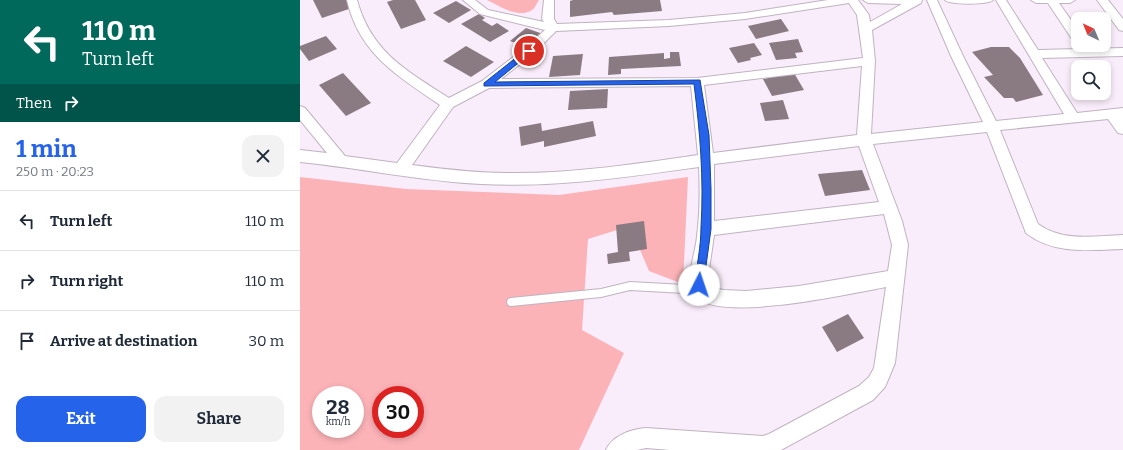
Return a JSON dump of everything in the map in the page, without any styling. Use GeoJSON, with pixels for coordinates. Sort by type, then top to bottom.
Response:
{"type":"FeatureCollection","features":[{"type":"Feature","properties":{"kind":"street"},"geometry":{"type":"LineString","coordinates":[[352,0],[357,17],[377,52],[414,81],[448,104]]}},
{"type":"Feature","properties":{"kind":"street"},"geometry":{"type":"LineString","coordinates":[[468,0],[484,12],[552,28],[669,23],[745,16],[851,0],[863,16],[869,61],[864,140],[897,230],[900,245],[885,363],[879,381],[871,390],[784,439],[763,446],[636,438],[617,450]]}},
{"type":"Feature","properties":{"kind":"street"},"geometry":{"type":"LineString","coordinates":[[549,0],[548,19],[552,28]]}},
{"type":"Feature","properties":{"kind":"street"},"geometry":{"type":"LineString","coordinates":[[868,0],[920,0]]}},
{"type":"Feature","properties":{"kind":"street"},"geometry":{"type":"LineString","coordinates":[[865,29],[920,0]]}},
{"type":"Feature","properties":{"kind":"street"},"geometry":{"type":"LineString","coordinates":[[932,0],[957,56],[992,127],[1029,221],[1036,232],[1051,240],[1123,242]]}},
{"type":"Feature","properties":{"kind":"street"},"geometry":{"type":"LineString","coordinates":[[950,0],[988,0]]}},
{"type":"Feature","properties":{"kind":"street"},"geometry":{"type":"LineString","coordinates":[[1001,0],[1073,118]]}},
{"type":"Feature","properties":{"kind":"street"},"geometry":{"type":"LineString","coordinates":[[1036,0],[1070,0]]}},
{"type":"Feature","properties":{"kind":"street"},"geometry":{"type":"LineString","coordinates":[[1051,0],[1071,29]]}},
{"type":"Feature","properties":{"kind":"street"},"geometry":{"type":"LineString","coordinates":[[1102,0],[1123,27]]}},
{"type":"Feature","properties":{"kind":"street"},"geometry":{"type":"LineString","coordinates":[[401,169],[448,104],[486,84],[529,51],[552,28]]}},
{"type":"Feature","properties":{"kind":"street"},"geometry":{"type":"LineString","coordinates":[[1035,54],[1071,50]]}},
{"type":"Feature","properties":{"kind":"street"},"geometry":{"type":"LineString","coordinates":[[1111,51],[1123,52]]}},
{"type":"Feature","properties":{"kind":"street"},"geometry":{"type":"LineString","coordinates":[[486,84],[697,82],[869,61]]}},
{"type":"Feature","properties":{"kind":"street"},"geometry":{"type":"LineString","coordinates":[[697,82],[705,135],[706,159],[706,229],[699,285],[707,294],[723,298],[758,298],[810,292],[895,278]]}},
{"type":"Feature","properties":{"kind":"street"},"geometry":{"type":"LineString","coordinates":[[300,111],[305,127],[340,159]]}},
{"type":"Feature","properties":{"kind":"street"},"geometry":{"type":"LineString","coordinates":[[300,156],[340,159],[430,174],[470,178],[536,178],[636,168],[864,140],[1117,113],[1123,130]]}},
{"type":"Feature","properties":{"kind":"street"},"geometry":{"type":"LineString","coordinates":[[706,229],[889,207]]}},
{"type":"Feature","properties":{"kind":"lane"},"geometry":{"type":"LineString","coordinates":[[511,302],[601,293],[630,286],[703,290]]}},
{"type":"Feature","properties":{"kind":"shaded area"},"geometry":{"type":"Polygon","coordinates":[[[487,0],[539,0],[532,10],[521,13],[509,11],[487,0]]]}},
{"type":"Feature","properties":{"kind":"shaded area"},"geometry":{"type":"Polygon","coordinates":[[[300,177],[406,189],[559,195],[688,177],[683,284],[649,271],[630,226],[588,239],[582,330],[624,353],[579,450],[300,450],[300,177]]]}},
{"type":"Feature","properties":{"kind":"building"},"geometry":{"type":"Polygon","coordinates":[[[313,0],[348,0],[352,8],[322,18],[313,0]]]}},
{"type":"Feature","properties":{"kind":"building"},"geometry":{"type":"Polygon","coordinates":[[[393,0],[415,0],[426,20],[401,29],[387,2],[393,0]]]}},
{"type":"Feature","properties":{"kind":"building"},"geometry":{"type":"Polygon","coordinates":[[[660,0],[662,11],[614,15],[612,12],[570,17],[570,1],[660,0]]]}},
{"type":"Feature","properties":{"kind":"building"},"geometry":{"type":"Polygon","coordinates":[[[456,1],[471,10],[449,23],[433,13],[456,1]]]}},
{"type":"Feature","properties":{"kind":"building"},"geometry":{"type":"Polygon","coordinates":[[[479,14],[485,18],[482,20],[492,26],[497,23],[509,31],[490,42],[461,24],[479,14]]]}},
{"type":"Feature","properties":{"kind":"building"},"geometry":{"type":"Polygon","coordinates":[[[781,19],[789,31],[756,39],[748,26],[781,19]]]}},
{"type":"Feature","properties":{"kind":"building"},"geometry":{"type":"Polygon","coordinates":[[[526,28],[543,34],[527,47],[510,41],[526,28]]]}},
{"type":"Feature","properties":{"kind":"building"},"geometry":{"type":"Polygon","coordinates":[[[326,36],[337,49],[309,61],[300,49],[300,46],[326,36]]]}},
{"type":"Feature","properties":{"kind":"building"},"geometry":{"type":"Polygon","coordinates":[[[798,39],[803,52],[795,53],[797,58],[776,60],[769,43],[798,39]]]}},
{"type":"Feature","properties":{"kind":"building"},"geometry":{"type":"Polygon","coordinates":[[[754,43],[762,55],[750,58],[751,60],[738,63],[729,48],[754,43]]]}},
{"type":"Feature","properties":{"kind":"building"},"geometry":{"type":"Polygon","coordinates":[[[466,46],[494,62],[471,77],[443,61],[466,46]]]}},
{"type":"Feature","properties":{"kind":"building"},"geometry":{"type":"Polygon","coordinates":[[[991,47],[1009,47],[1020,58],[1043,95],[1016,102],[1013,98],[1004,98],[984,77],[993,75],[972,52],[991,47]]]}},
{"type":"Feature","properties":{"kind":"building"},"geometry":{"type":"Polygon","coordinates":[[[670,52],[679,52],[681,66],[621,69],[621,74],[608,75],[609,57],[664,53],[664,59],[670,58],[670,52]]]}},
{"type":"Feature","properties":{"kind":"building"},"geometry":{"type":"Polygon","coordinates":[[[583,54],[580,75],[549,77],[553,56],[583,54]]]}},
{"type":"Feature","properties":{"kind":"building"},"geometry":{"type":"Polygon","coordinates":[[[343,73],[371,103],[346,116],[319,85],[343,73]]]}},
{"type":"Feature","properties":{"kind":"building"},"geometry":{"type":"Polygon","coordinates":[[[794,73],[804,90],[772,96],[763,79],[794,73]]]}},
{"type":"Feature","properties":{"kind":"building"},"geometry":{"type":"Polygon","coordinates":[[[608,89],[607,108],[568,110],[570,91],[608,89]]]}},
{"type":"Feature","properties":{"kind":"building"},"geometry":{"type":"Polygon","coordinates":[[[783,100],[789,119],[765,121],[760,103],[783,100]]]}},
{"type":"Feature","properties":{"kind":"building"},"geometry":{"type":"Polygon","coordinates":[[[593,121],[596,136],[544,147],[544,141],[521,146],[519,127],[541,123],[542,131],[593,121]]]}},
{"type":"Feature","properties":{"kind":"building"},"geometry":{"type":"Polygon","coordinates":[[[862,170],[870,190],[825,196],[818,174],[862,170]]]}},
{"type":"Feature","properties":{"kind":"building"},"geometry":{"type":"Polygon","coordinates":[[[644,221],[647,249],[629,252],[630,261],[608,264],[607,254],[618,252],[616,225],[644,221]]]}},
{"type":"Feature","properties":{"kind":"building"},"geometry":{"type":"Polygon","coordinates":[[[848,314],[864,338],[837,352],[822,327],[848,314]]]}},
{"type":"Feature","properties":{"kind":"route"},"geometry":{"type":"LineString","coordinates":[[529,51],[486,84],[697,82],[705,135],[707,189],[706,229],[699,285]]}}]}
